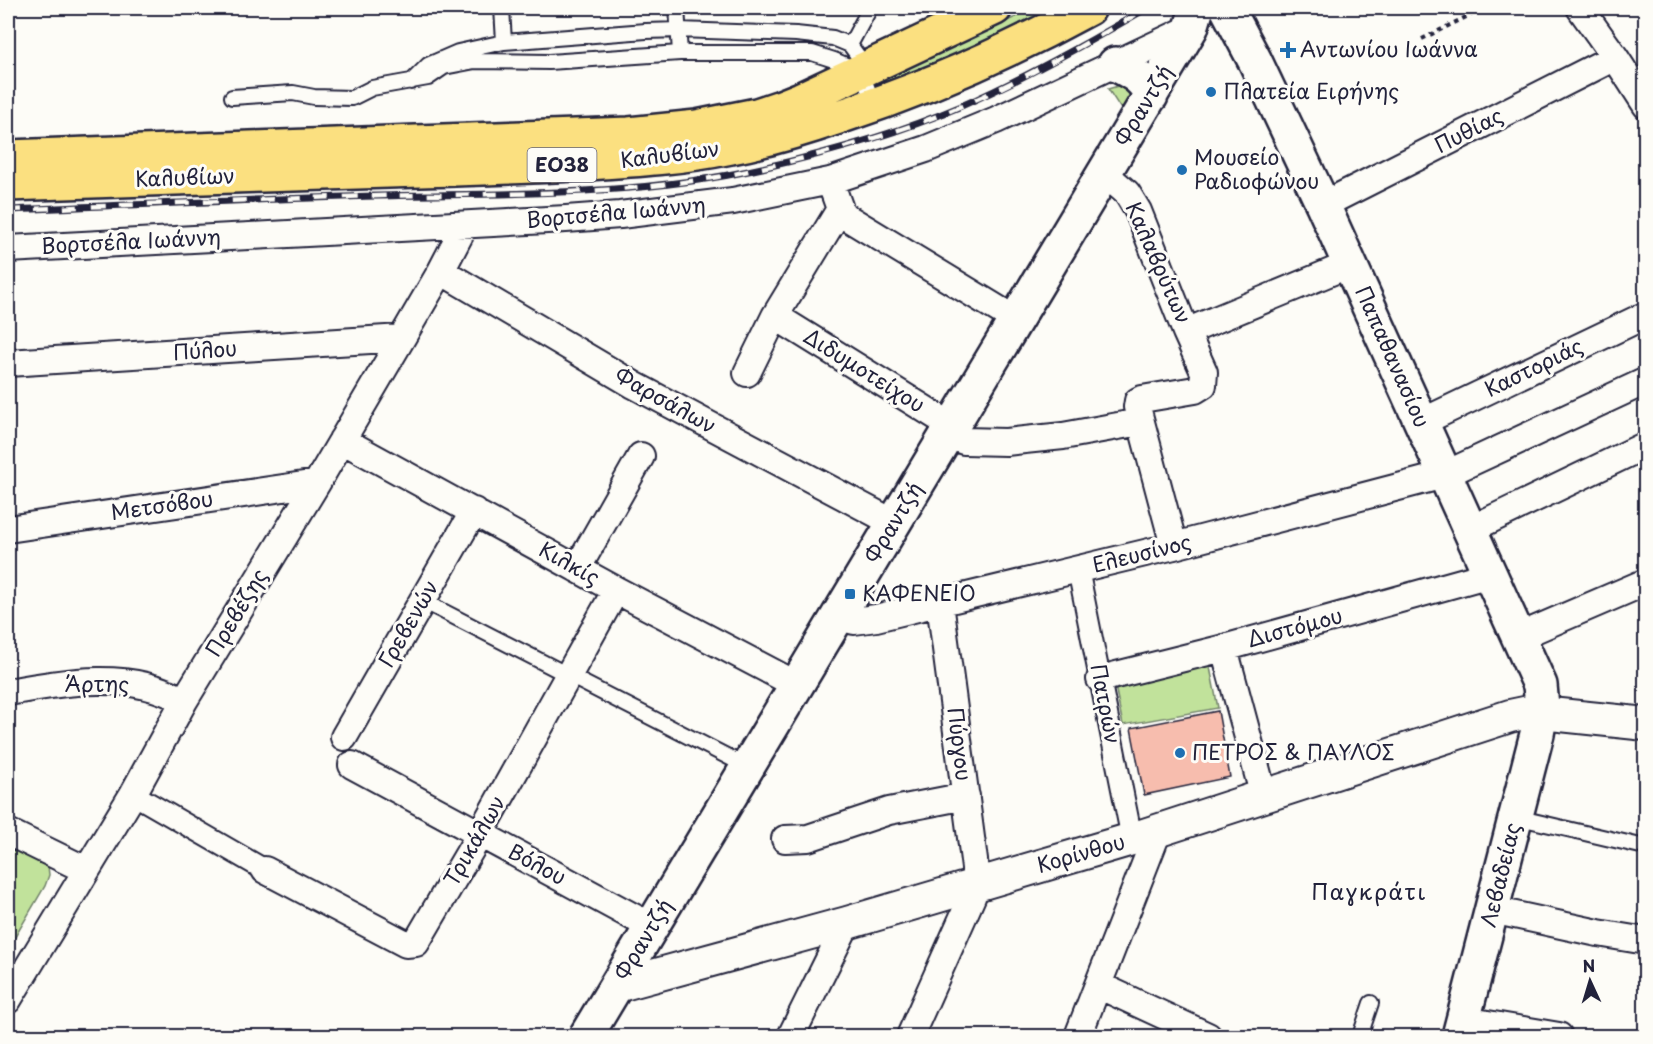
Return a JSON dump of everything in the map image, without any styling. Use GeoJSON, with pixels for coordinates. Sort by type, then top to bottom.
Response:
{"type":"FeatureCollection","features":[{"type":"Feature","properties":{"kind":"main road","name":"Καλυβίων"},"geometry":{"type":"LineString","coordinates":[[8,157],[629,134],[697,127],[757,115],[801,99],[856,58],[995,8]]}},
{"type":"Feature","properties":{"kind":"main road","name":"Καλυβίων"},"geometry":{"type":"LineString","coordinates":[[8,184],[525,167],[668,157],[735,147],[875,105],[972,67],[1089,8]]}},
{"type":"Feature","properties":{"kind":"main road","name":"Φραντζή"},"geometry":{"type":"LineString","coordinates":[[586,1036],[1150,96],[1214,12]]}},
{"type":"Feature","properties":{"kind":"main road","name":"Παπαθανασίου"},"geometry":{"type":"LineString","coordinates":[[1214,12],[1255,61],[1323,205],[1539,681],[1542,698],[1541,713]]}},
{"type":"Feature","properties":{"kind":"main road"},"geometry":{"type":"LineString","coordinates":[[1115,64],[1140,78],[1146,84],[1150,96]]}},
{"type":"Feature","properties":{"kind":"main road","name":"Λεβαδείας"},"geometry":{"type":"LineString","coordinates":[[1461,1028],[1541,713]]}},
{"type":"Feature","properties":{"kind":"street"},"geometry":{"type":"LineString","coordinates":[[1580,8],[1615,57],[1642,89]]}},
{"type":"Feature","properties":{"kind":"street","name":"Βορτσέλα Ιωάννη"},"geometry":{"type":"LineString","coordinates":[[8,249],[609,216],[733,201],[830,181],[926,150],[1115,64],[1214,12]]}},
{"type":"Feature","properties":{"kind":"street","name":"Πυθίας"},"geometry":{"type":"LineString","coordinates":[[1323,205],[1615,57]]}},
{"type":"Feature","properties":{"kind":"street","name":"Καλαβρύτων"},"geometry":{"type":"LineString","coordinates":[[1104,173],[1127,193],[1138,210],[1186,332],[1350,264]]}},
{"type":"Feature","properties":{"kind":"street"},"geometry":{"type":"LineString","coordinates":[[830,181],[843,215],[1016,320]]}},
{"type":"Feature","properties":{"kind":"street"},"geometry":{"type":"LineString","coordinates":[[747,373],[775,316],[840,209]]}},
{"type":"Feature","properties":{"kind":"street","name":"Πρεβέζης"},"geometry":{"type":"LineString","coordinates":[[8,999],[133,794],[184,701],[317,483],[441,271],[465,225]]}},
{"type":"Feature","properties":{"kind":"street","name":"Φαρσάλων"},"geometry":{"type":"LineString","coordinates":[[441,271],[634,385],[894,523]]}},
{"type":"Feature","properties":{"kind":"street","name":"Καστοριάς"},"geometry":{"type":"LineString","coordinates":[[1422,422],[1646,315]]}},
{"type":"Feature","properties":{"kind":"street","name":"Διδυμοτείχου"},"geometry":{"type":"LineString","coordinates":[[775,316],[964,441],[1006,442],[1063,436],[1140,422]]}},
{"type":"Feature","properties":{"kind":"street"},"geometry":{"type":"LineString","coordinates":[[1174,546],[1137,407],[1140,400],[1196,390],[1203,385],[1204,372],[1186,332]]}},
{"type":"Feature","properties":{"kind":"street","name":"Πύλου"},"geometry":{"type":"LineString","coordinates":[[8,363],[402,338]]}},
{"type":"Feature","properties":{"kind":"street","name":"Ελευσίνος"},"geometry":{"type":"LineString","coordinates":[[838,617],[854,621],[867,620],[940,603],[1174,546],[1444,475],[1646,381]]}},
{"type":"Feature","properties":{"kind":"street","name":"Κιλκίς"},"geometry":{"type":"LineString","coordinates":[[342,440],[616,590],[797,685]]}},
{"type":"Feature","properties":{"kind":"street"},"geometry":{"type":"LineString","coordinates":[[1469,530],[1646,446]]}},
{"type":"Feature","properties":{"kind":"street"},"geometry":{"type":"LineString","coordinates":[[577,568],[641,456]]}},
{"type":"Feature","properties":{"kind":"street","name":"Μετσόβου"},"geometry":{"type":"LineString","coordinates":[[8,529],[317,483]]}},
{"type":"Feature","properties":{"kind":"street","name":"Γρεβενών"},"geometry":{"type":"LineString","coordinates":[[347,751],[423,601],[474,511]]}},
{"type":"Feature","properties":{"kind":"street","name":"Πατρών"},"geometry":{"type":"LineString","coordinates":[[1078,569],[1100,679],[1145,835]]}},
{"type":"Feature","properties":{"kind":"street","name":"Διστόμου"},"geometry":{"type":"LineString","coordinates":[[1100,679],[1224,648],[1490,574]]}},
{"type":"Feature","properties":{"kind":"street"},"geometry":{"type":"LineString","coordinates":[[1518,637],[1646,582]]}},
{"type":"Feature","properties":{"kind":"street","name":"Τρικάλων"},"geometry":{"type":"LineString","coordinates":[[265,870],[406,944],[416,943],[480,834],[616,590]]}},
{"type":"Feature","properties":{"kind":"street","name":"Πύργου"},"geometry":{"type":"LineString","coordinates":[[940,603],[975,868],[975,885]]}},
{"type":"Feature","properties":{"kind":"street"},"geometry":{"type":"LineString","coordinates":[[1224,648],[1264,797]]}},
{"type":"Feature","properties":{"kind":"street","name":"Άρτης"},"geometry":{"type":"LineString","coordinates":[[8,692],[93,681],[125,682],[162,690],[184,701]]}},
{"type":"Feature","properties":{"kind":"street","name":"Κορίνθου"},"geometry":{"type":"LineString","coordinates":[[616,986],[847,923],[1145,835],[1510,716],[1529,712],[1646,724]]}},
{"type":"Feature","properties":{"kind":"street","name":"Βόλου"},"geometry":{"type":"LineString","coordinates":[[347,751],[480,834],[652,927]]}},
{"type":"Feature","properties":{"kind":"street"},"geometry":{"type":"LineString","coordinates":[[133,794],[265,870]]}},
{"type":"Feature","properties":{"kind":"street"},"geometry":{"type":"LineString","coordinates":[[785,839],[808,838],[889,811],[966,796]]}},
{"type":"Feature","properties":{"kind":"street"},"geometry":{"type":"LineString","coordinates":[[8,832],[86,870]]}},
{"type":"Feature","properties":{"kind":"street"},"geometry":{"type":"LineString","coordinates":[[1078,1036],[1098,985],[1145,835]]}},
{"type":"Feature","properties":{"kind":"street"},"geometry":{"type":"LineString","coordinates":[[910,1036],[964,916],[975,885]]}},
{"type":"Feature","properties":{"kind":"street"},"geometry":{"type":"LineString","coordinates":[[1492,910],[1646,941]]}},
{"type":"Feature","properties":{"kind":"street"},"geometry":{"type":"LineString","coordinates":[[791,1036],[847,923]]}},
{"type":"Feature","properties":{"kind":"street"},"geometry":{"type":"LineString","coordinates":[[1098,985],[1208,1036]]}},
{"type":"Feature","properties":{"kind":"street"},"geometry":{"type":"LineString","coordinates":[[1461,1028],[1559,1036]]}},
{"type":"Feature","properties":{"kind":"lane"},"geometry":{"type":"LineString","coordinates":[[502,8],[504,42]]}},
{"type":"Feature","properties":{"kind":"lane"},"geometry":{"type":"LineString","coordinates":[[677,8],[680,53]]}},
{"type":"Feature","properties":{"kind":"lane"},"geometry":{"type":"LineString","coordinates":[[856,58],[870,8]]}},
{"type":"Feature","properties":{"kind":"lane"},"geometry":{"type":"LineString","coordinates":[[411,82],[428,65],[458,52],[504,42],[679,30],[796,34],[832,38],[856,58],[875,105]]}},
{"type":"Feature","properties":{"kind":"lane"},"geometry":{"type":"LineString","coordinates":[[232,97],[293,93],[314,97],[352,98],[372,88],[428,78],[444,67],[475,61],[549,62],[680,53],[812,53],[834,60],[856,58]]}},
{"type":"Feature","properties":{"kind":"lane"},"geometry":{"type":"LineString","coordinates":[[423,601],[748,767]]}},
{"type":"Feature","properties":{"kind":"lane"},"geometry":{"type":"LineString","coordinates":[[1516,817],[1645,847]]}},
{"type":"Feature","properties":{"kind":"lane"},"geometry":{"type":"LineString","coordinates":[[1360,1036],[1371,1003]]}},
{"type":"Feature","properties":{"kind":"path"},"geometry":{"type":"LineString","coordinates":[[1422,39],[1484,8]]}},
{"type":"Feature","properties":{"kind":"green space"},"geometry":{"type":"Polygon","coordinates":[[[1035,8],[1068,8],[885,85],[883,83],[884,79],[1035,8]]]}},
{"type":"Feature","properties":{"kind":"green space"},"geometry":{"type":"Polygon","coordinates":[[[1128,83],[1135,85],[1128,120],[1108,89],[1128,83]]]}},
{"type":"Feature","properties":{"kind":"green space"},"geometry":{"type":"Polygon","coordinates":[[[1208,657],[1218,708],[1123,725],[1114,681],[1208,657]]]}},
{"type":"Feature","properties":{"kind":"green space"},"geometry":{"type":"Polygon","coordinates":[[[8,844],[48,866],[49,875],[45,886],[8,949],[8,844]]]}},
{"type":"Feature","properties":{"kind":"building","name":"ΠΕΤΡΟΣ & ΠΑΥΛΟΣ"},"geometry":{"type":"Polygon","coordinates":[[[1218,711],[1230,777],[1144,795],[1131,728],[1218,711]]]}},
{"type":"Feature","properties":{"kind":"railway"},"geometry":{"type":"LineString","coordinates":[[8,210],[379,196],[571,192],[619,189],[715,177],[837,149],[935,117],[1031,73],[1147,8]]}},
{"type":"Feature","properties":{"kind":"place","name":"Αντωνίου Ιωάννα"},"geometry":{"type":"Point","coordinates":[1288,50]}},
{"type":"Feature","properties":{"kind":"place","name":"Πλατεία Ειρήνης"},"geometry":{"type":"Point","coordinates":[1211,92]}},
{"type":"Feature","properties":{"kind":"place","name":"Μουσείο Ραδιοφώνου"},"geometry":{"type":"Point","coordinates":[1182,170]}},
{"type":"Feature","properties":{"kind":"place","name":"ΚΑΦΕΝΕΙΟ"},"geometry":{"type":"Point","coordinates":[850,594]}},
{"type":"Feature","properties":{"kind":"place","name":"ΠΕΤΡΟΣ & ΠΑΥΛΟΣ"},"geometry":{"type":"Point","coordinates":[1180,753]}},
{"type":"Feature","properties":{"kind":"district","name":"Παγκράτι"},"geometry":{"type":"Point","coordinates":[1369,892]}}]}
